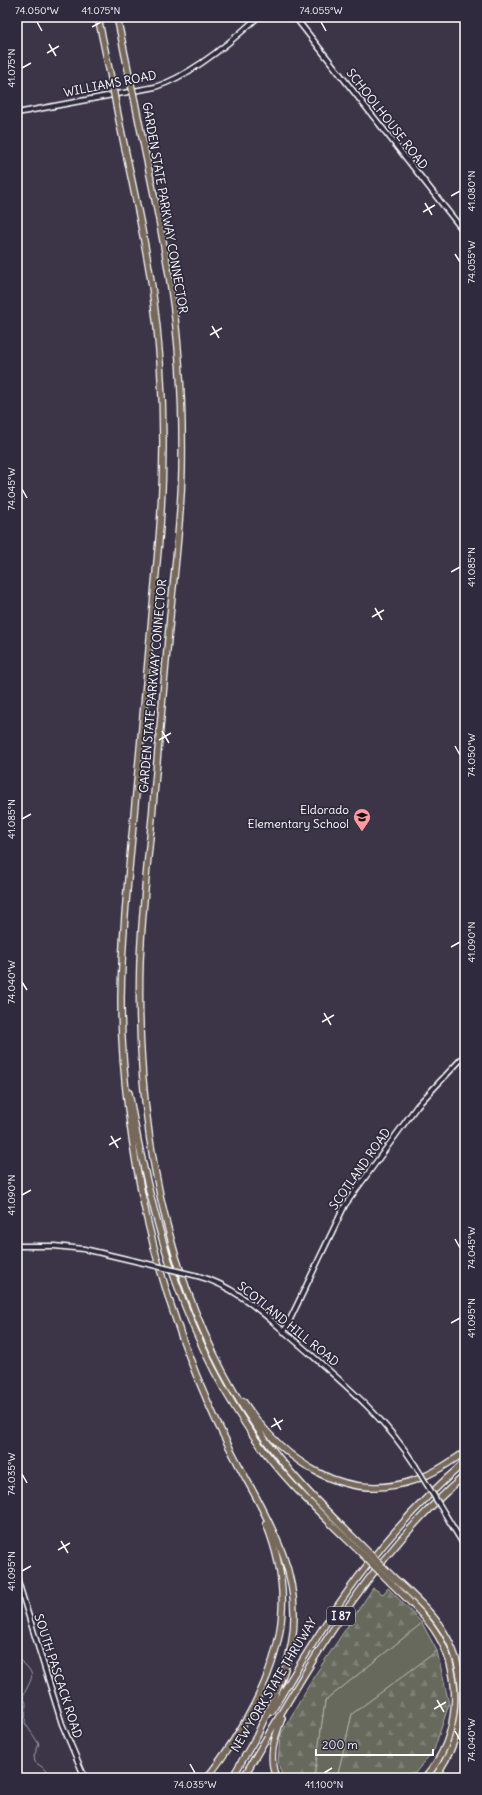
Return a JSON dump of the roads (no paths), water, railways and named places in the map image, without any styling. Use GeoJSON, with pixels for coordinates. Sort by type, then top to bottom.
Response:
{"type":"FeatureCollection","features":[{"type":"Feature","properties":{"kind":"highway","name":"GARDEN STATE PARKWAY CONNECTOR"},"geometry":{"type":"LineString","coordinates":[[98,17],[152,285],[160,363],[163,427],[163,484],[159,540],[123,937],[121,1012],[123,1057]]}},
{"type":"Feature","properties":{"kind":"highway","name":"GARDEN STATE PARKWAY CONNECTOR"},"geometry":{"type":"LineString","coordinates":[[117,17],[164,246],[173,302],[180,373],[182,444],[178,530],[142,921],[140,985],[141,1049],[149,1134],[162,1204],[184,1280],[212,1352]]}},
{"type":"Feature","properties":{"kind":"highway"},"geometry":{"type":"LineString","coordinates":[[123,1057],[128,1114],[136,1165],[150,1233],[166,1288],[186,1349],[205,1396],[277,1537],[287,1564],[292,1584],[294,1612],[293,1639],[288,1663],[257,1735]]}},
{"type":"Feature","properties":{"kind":"highway"},"geometry":{"type":"LineString","coordinates":[[123,1057],[139,1150],[156,1220],[179,1289],[206,1354],[234,1405],[266,1453],[304,1497],[358,1546],[439,1624],[450,1643],[459,1670],[462,1699],[459,1727],[449,1754],[434,1778]]}},
{"type":"Feature","properties":{"kind":"highway"},"geometry":{"type":"LineString","coordinates":[[212,1352],[246,1405],[268,1433],[297,1460],[326,1477],[359,1486],[377,1487],[396,1485],[428,1475],[465,1452]]}},
{"type":"Feature","properties":{"kind":"highway"},"geometry":{"type":"LineString","coordinates":[[212,1352],[239,1402],[272,1449],[358,1546]]}},
{"type":"Feature","properties":{"kind":"highway","name":"NEW YORK STATE THRUWAY"},"geometry":{"type":"LineString","coordinates":[[232,1778],[311,1645],[355,1580],[405,1520],[465,1462]]}},
{"type":"Feature","properties":{"kind":"highway","name":"NEW YORK STATE THRUWAY"},"geometry":{"type":"LineString","coordinates":[[244,1778],[334,1627],[373,1572],[416,1522],[465,1475]]}},
{"type":"Feature","properties":{"kind":"highway"},"geometry":{"type":"LineString","coordinates":[[207,1778],[232,1742],[255,1701],[272,1662],[280,1630],[282,1600],[279,1565],[274,1546],[256,1498]]}},
{"type":"Feature","properties":{"kind":"highway"},"geometry":{"type":"LineString","coordinates":[[392,1579],[433,1628],[446,1652],[454,1678],[455,1705],[450,1732],[440,1757],[425,1778]]}},
{"type":"Feature","properties":{"kind":"highway"},"geometry":{"type":"LineString","coordinates":[[276,1778],[272,1763],[272,1751],[274,1739],[288,1703]]}},
{"type":"Feature","properties":{"kind":"street","name":"WILLIAMS ROAD"},"geometry":{"type":"LineString","coordinates":[[17,113],[155,87],[172,81],[230,40],[258,17]]}},
{"type":"Feature","properties":{"kind":"street","name":"SCHOOLHOUSE ROAD"},"geometry":{"type":"LineString","coordinates":[[295,17],[465,233]]}},
{"type":"Feature","properties":{"kind":"street"},"geometry":{"type":"LineString","coordinates":[[17,478],[17,486]]}},
{"type":"Feature","properties":{"kind":"street","name":"SCOTLAND ROAD"},"geometry":{"type":"LineString","coordinates":[[284,1332],[345,1206],[417,1106],[465,1055]]}},
{"type":"Feature","properties":{"kind":"street","name":"SCOTLAND HILL ROAD"},"geometry":{"type":"LineString","coordinates":[[17,1246],[70,1246],[198,1276],[220,1283],[234,1291],[367,1404],[394,1433],[465,1547]]}},
{"type":"Feature","properties":{"kind":"street","name":"SOUTH PASCACK ROAD"},"geometry":{"type":"LineString","coordinates":[[17,1578],[62,1724],[85,1778]]}},
{"type":"Feature","properties":{"kind":"waterway"},"geometry":{"type":"LineString","coordinates":[[17,1658],[28,1668],[32,1676],[23,1696],[26,1703],[25,1723],[39,1744],[34,1756],[35,1762],[49,1772],[64,1778]]}},
{"type":"Feature","properties":{"kind":"place","name":"Eldorado Elementary School"},"geometry":{"type":"Point","coordinates":[362,832]}}]}
